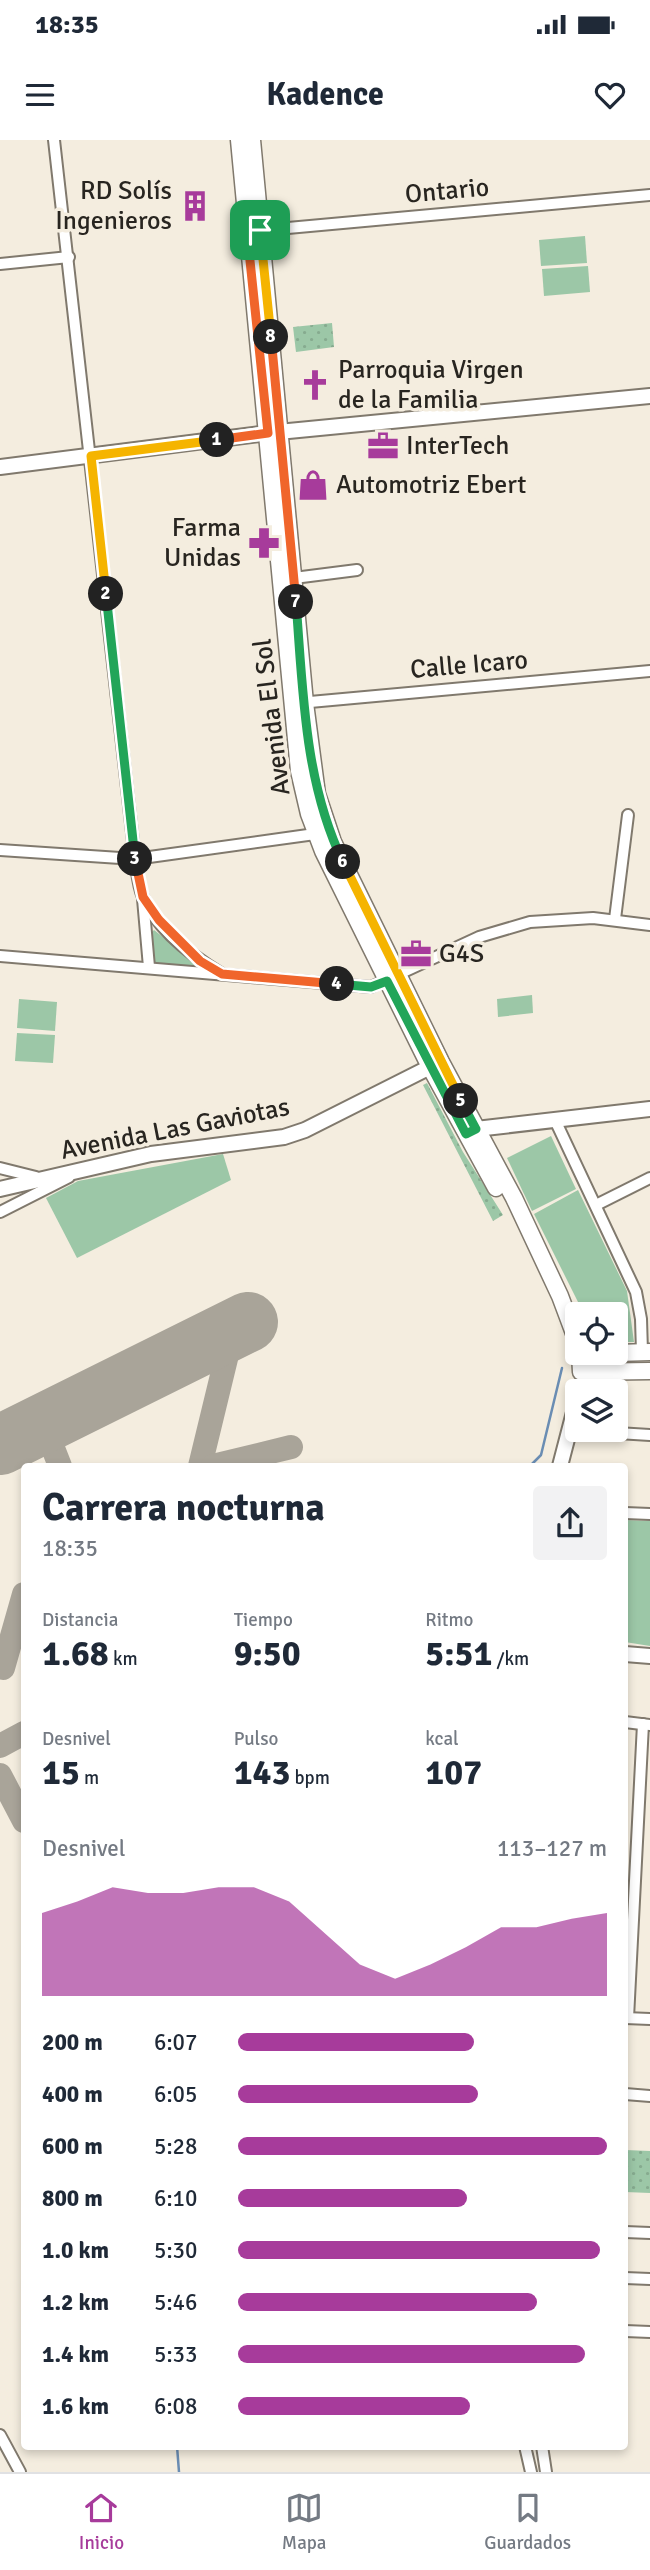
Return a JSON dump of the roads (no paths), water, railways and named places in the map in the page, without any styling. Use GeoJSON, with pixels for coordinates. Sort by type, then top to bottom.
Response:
{"type":"FeatureCollection","features":[{"type":"Feature","properties":{"kind":"main road","name":"Avenida El Sol"},"geometry":{"type":"LineString","coordinates":[[239,140],[254,231],[298,704],[327,825],[393,978],[435,1065],[471,1131],[504,1202],[529,1235],[565,1309]]}},
{"type":"Feature","properties":{"kind":"main road","name":"Avenida El Sol"},"geometry":{"type":"LineString","coordinates":[[252,140],[254,231]]}},
{"type":"Feature","properties":{"kind":"main road","name":"Avenida El Sol"},"geometry":{"type":"LineString","coordinates":[[274,432],[294,578],[301,783],[315,834],[393,978]]}},
{"type":"Feature","properties":{"kind":"main road"},"geometry":{"type":"LineString","coordinates":[[628,1353],[646,1352]]}},
{"type":"Feature","properties":{"kind":"main road"},"geometry":{"type":"LineString","coordinates":[[581,1365],[581,1372],[650,1371]]}},
{"type":"Feature","properties":{"kind":"street"},"geometry":{"type":"LineString","coordinates":[[54,140],[149,967]]}},
{"type":"Feature","properties":{"kind":"street","name":"Ontario"},"geometry":{"type":"LineString","coordinates":[[254,231],[650,195]]}},
{"type":"Feature","properties":{"kind":"street"},"geometry":{"type":"LineString","coordinates":[[0,264],[69,257]]}},
{"type":"Feature","properties":{"kind":"street"},"geometry":{"type":"LineString","coordinates":[[0,467],[274,432],[650,396]]}},
{"type":"Feature","properties":{"kind":"street"},"geometry":{"type":"LineString","coordinates":[[294,578],[357,570]]}},
{"type":"Feature","properties":{"kind":"street","name":"Calle Icaro"},"geometry":{"type":"LineString","coordinates":[[298,704],[650,671]]}},
{"type":"Feature","properties":{"kind":"street"},"geometry":{"type":"LineString","coordinates":[[615,919],[628,815]]}},
{"type":"Feature","properties":{"kind":"street"},"geometry":{"type":"LineString","coordinates":[[0,850],[135,859],[315,834]]}},
{"type":"Feature","properties":{"kind":"street"},"geometry":{"type":"LineString","coordinates":[[143,897],[179,943],[200,961],[222,974]]}},
{"type":"Feature","properties":{"kind":"street"},"geometry":{"type":"LineString","coordinates":[[0,956],[371,987],[505,928],[559,918],[615,919],[650,925]]}},
{"type":"Feature","properties":{"kind":"street","name":"Avenida Las Gaviotas"},"geometry":{"type":"LineString","coordinates":[[0,1189],[150,1154],[284,1137],[305,1130],[435,1065]]}},
{"type":"Feature","properties":{"kind":"street"},"geometry":{"type":"LineString","coordinates":[[471,1131],[648,1106]]}},
{"type":"Feature","properties":{"kind":"street"},"geometry":{"type":"LineString","coordinates":[[555,1121],[636,1292],[646,1352]]}},
{"type":"Feature","properties":{"kind":"street"},"geometry":{"type":"LineString","coordinates":[[0,1168],[28,1177],[80,1171]]}},
{"type":"Feature","properties":{"kind":"street"},"geometry":{"type":"LineString","coordinates":[[0,1212],[80,1171]]}},
{"type":"Feature","properties":{"kind":"street"},"geometry":{"type":"LineString","coordinates":[[596,1205],[650,1178]]}},
{"type":"Feature","properties":{"kind":"street"},"geometry":{"type":"LineString","coordinates":[[580,1379],[581,1372]]}},
{"type":"Feature","properties":{"kind":"street"},"geometry":{"type":"LineString","coordinates":[[628,1434],[650,1435]]}},
{"type":"Feature","properties":{"kind":"street"},"geometry":{"type":"LineString","coordinates":[[561,1463],[566,1442]]}},
{"type":"Feature","properties":{"kind":"street"},"geometry":{"type":"LineString","coordinates":[[628,1513],[650,1514]]}},
{"type":"Feature","properties":{"kind":"street"},"geometry":{"type":"LineString","coordinates":[[628,1654],[650,1656]]}},
{"type":"Feature","properties":{"kind":"street"},"geometry":{"type":"LineString","coordinates":[[628,1722],[646,1724],[628,2003]]}},
{"type":"Feature","properties":{"kind":"street"},"geometry":{"type":"LineString","coordinates":[[628,2018],[650,2019]]}},
{"type":"Feature","properties":{"kind":"street"},"geometry":{"type":"LineString","coordinates":[[628,2094],[650,2096]]}},
{"type":"Feature","properties":{"kind":"street"},"geometry":{"type":"LineString","coordinates":[[628,2232],[650,2233]]}},
{"type":"Feature","properties":{"kind":"street"},"geometry":{"type":"LineString","coordinates":[[628,2277],[650,2279]]}},
{"type":"Feature","properties":{"kind":"street"},"geometry":{"type":"LineString","coordinates":[[628,2331],[650,2332]]}},
{"type":"Feature","properties":{"kind":"street"},"geometry":{"type":"LineString","coordinates":[[0,2435],[20,2472]]}},
{"type":"Feature","properties":{"kind":"street"},"geometry":{"type":"LineString","coordinates":[[526,2450],[531,2472]]}},
{"type":"Feature","properties":{"kind":"street"},"geometry":{"type":"LineString","coordinates":[[543,2450],[546,2472]]}},
{"type":"Feature","properties":{"kind":"waterway"},"geometry":{"type":"LineString","coordinates":[[533,1463],[541,1455],[562,1368]]}},
{"type":"Feature","properties":{"kind":"waterway"},"geometry":{"type":"LineString","coordinates":[[177,2450],[179,2472]]}},
{"type":"Feature","properties":{"kind":"place","name":"RD Solís Ingenieros"},"geometry":{"type":"Point","coordinates":[195,206]}},
{"type":"Feature","properties":{"kind":"place","name":"Parroquia Virgen de la Familia"},"geometry":{"type":"Point","coordinates":[315,385]}},
{"type":"Feature","properties":{"kind":"place","name":"InterTech"},"geometry":{"type":"Point","coordinates":[383,446]}},
{"type":"Feature","properties":{"kind":"place","name":"Automotriz Ebert"},"geometry":{"type":"Point","coordinates":[313,485]}},
{"type":"Feature","properties":{"kind":"place","name":"Farma Unidas"},"geometry":{"type":"Point","coordinates":[264,543]}},
{"type":"Feature","properties":{"kind":"place","name":"G4S"},"geometry":{"type":"Point","coordinates":[416,954]}}]}
